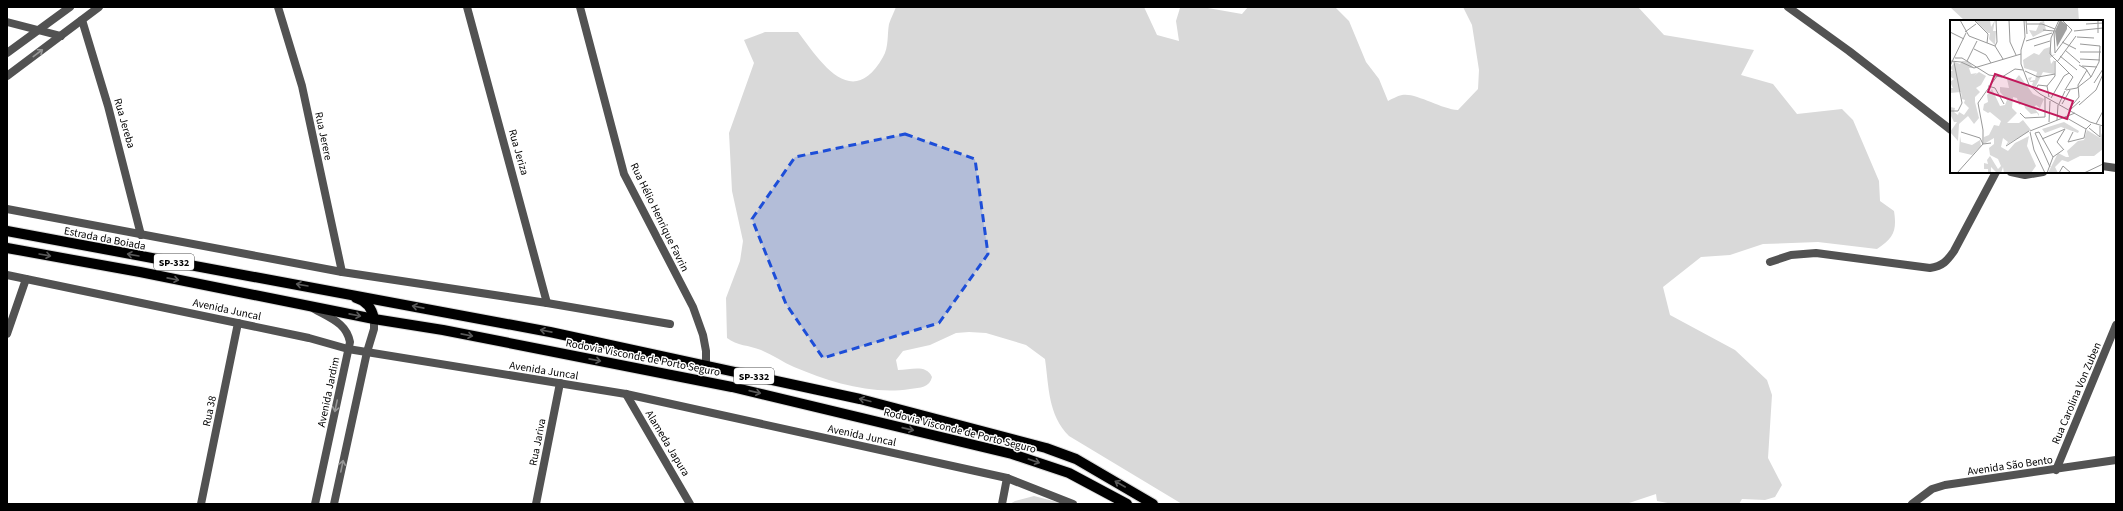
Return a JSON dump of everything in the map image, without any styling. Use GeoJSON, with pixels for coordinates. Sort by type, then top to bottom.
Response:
{"type":"FeatureCollection","features":[{"type":"Feature","properties":{"kind":"main road","name":"Estrada da Boiada"},"geometry":{"type":"LineString","coordinates":[[7,231],[341,292]]}},
{"type":"Feature","properties":{"kind":"main road","name":"SP-332"},"geometry":{"type":"LineString","coordinates":[[7,248],[309,306]]}},
{"type":"Feature","properties":{"kind":"main road","name":"Rodovia Visconde de Porto Seguro"},"geometry":{"type":"LineString","coordinates":[[341,292],[550,332],[860,399],[1046,448],[1076,459],[1153,504]]}},
{"type":"Feature","properties":{"kind":"main road"},"geometry":{"type":"LineString","coordinates":[[341,292],[367,303],[373,313],[374,319]]}},
{"type":"Feature","properties":{"kind":"main road","name":"Rodovia Visconde de Porto Seguro"},"geometry":{"type":"LineString","coordinates":[[309,306],[374,319],[443,330],[732,387],[1012,454],[1069,473],[1127,504]]}},
{"type":"Feature","properties":{"kind":"street"},"geometry":{"type":"LineString","coordinates":[[7,53],[70,7]]}},
{"type":"Feature","properties":{"kind":"street"},"geometry":{"type":"LineString","coordinates":[[7,76],[99,7]]}},
{"type":"Feature","properties":{"kind":"street","name":"Rua Jerere"},"geometry":{"type":"LineString","coordinates":[[278,7],[302,86],[342,272]]}},
{"type":"Feature","properties":{"kind":"street","name":"Rua Jeriza"},"geometry":{"type":"LineString","coordinates":[[467,7],[547,303]]}},
{"type":"Feature","properties":{"kind":"street","name":"Rua Hélio Henrique Favrin"},"geometry":{"type":"LineString","coordinates":[[580,7],[624,174],[693,307],[703,335],[706,350],[706,365]]}},
{"type":"Feature","properties":{"kind":"street"},"geometry":{"type":"LineString","coordinates":[[1788,7],[1849,51],[1950,129]]}},
{"type":"Feature","properties":{"kind":"street","name":"Rua Jereba"},"geometry":{"type":"LineString","coordinates":[[82,20],[108,106],[141,235]]}},
{"type":"Feature","properties":{"kind":"street"},"geometry":{"type":"LineString","coordinates":[[7,22],[40,29],[61,36]]}},
{"type":"Feature","properties":{"kind":"street"},"geometry":{"type":"LineString","coordinates":[[2103,166],[2116,168]]}},
{"type":"Feature","properties":{"kind":"street"},"geometry":{"type":"LineString","coordinates":[[1770,262],[1791,255],[1816,253],[1930,268],[1938,266],[1945,263],[1954,251],[1995,173]]}},
{"type":"Feature","properties":{"kind":"street"},"geometry":{"type":"LineString","coordinates":[[2016,173],[2025,175],[2037,173]]}},
{"type":"Feature","properties":{"kind":"street"},"geometry":{"type":"LineString","coordinates":[[7,209],[342,272],[547,303],[670,324]]}},
{"type":"Feature","properties":{"kind":"street","name":"Avenida Juncal"},"geometry":{"type":"LineString","coordinates":[[7,275],[309,338],[348,349],[626,394],[1007,478],[1073,504]]}},
{"type":"Feature","properties":{"kind":"street"},"geometry":{"type":"LineString","coordinates":[[7,334],[26,279]]}},
{"type":"Feature","properties":{"kind":"street","name":"Avenida Jardim"},"geometry":{"type":"LineString","coordinates":[[309,306],[342,324],[349,335],[350,342],[315,504]]}},
{"type":"Feature","properties":{"kind":"street"},"geometry":{"type":"LineString","coordinates":[[334,504],[367,352],[374,329],[374,319]]}},
{"type":"Feature","properties":{"kind":"street","name":"Rua 38"},"geometry":{"type":"LineString","coordinates":[[201,504],[238,323]]}},
{"type":"Feature","properties":{"kind":"street","name":"Rua Carolina Von Zuben"},"geometry":{"type":"LineString","coordinates":[[2056,470],[2116,325]]}},
{"type":"Feature","properties":{"kind":"street","name":"Rua Jariva"},"geometry":{"type":"LineString","coordinates":[[536,504],[560,383]]}},
{"type":"Feature","properties":{"kind":"street","name":"Alameda Japura"},"geometry":{"type":"LineString","coordinates":[[626,394],[690,504]]}},
{"type":"Feature","properties":{"kind":"street","name":"Avenida São Bento"},"geometry":{"type":"LineString","coordinates":[[1912,504],[1932,490],[1945,485],[2056,470],[2116,460]]}},
{"type":"Feature","properties":{"kind":"street"},"geometry":{"type":"LineString","coordinates":[[1002,504],[1007,478]]}},
{"type":"Feature","properties":{"kind":"highlighted area"},"geometry":{"type":"Polygon","coordinates":[[[905,134],[975,159],[988,254],[939,323],[823,358],[786,304],[752,219],[795,157],[905,134]]]}},
{"type":"Feature","properties":{"kind":"shaded area"},"geometry":{"type":"Polygon","coordinates":[[[896,7],[1144,7],[1157,35],[1179,41],[1176,21],[1180,8],[1202,7],[1242,14],[1248,7],[1335,7],[1349,21],[1366,62],[1379,79],[1388,101],[1400,95],[1407,95],[1458,110],[1478,89],[1479,70],[1472,25],[1463,7],[1638,7],[1664,35],[1754,50],[1741,75],[1773,84],[1797,114],[1842,109],[1853,120],[1879,181],[1880,201],[1894,211],[1895,223],[1893,233],[1883,245],[1877,249],[1818,242],[1763,244],[1730,255],[1701,257],[1663,287],[1670,315],[1735,350],[1767,380],[1772,395],[1768,458],[1782,485],[1775,497],[1765,500],[1742,499],[1739,504],[1673,504],[1657,501],[1656,494],[1626,504],[1182,504],[1069,436],[1062,428],[1053,410],[1045,359],[1026,345],[986,333],[956,333],[930,345],[903,351],[896,360],[898,370],[926,370],[932,377],[927,385],[914,389],[880,390],[851,386],[822,378],[794,367],[757,348],[735,343],[727,338],[726,298],[740,261],[743,241],[732,191],[729,133],[754,63],[744,40],[765,32],[798,32],[816,56],[837,76],[848,81],[860,80],[871,73],[885,53],[889,24],[896,7]]]}},
{"type":"Feature","properties":{"kind":"shaded area"},"geometry":{"type":"Polygon","coordinates":[[[1950,7],[2078,7],[2079,20],[1964,20],[1950,7]]]}},
{"type":"Feature","properties":{"kind":"shaded area"},"geometry":{"type":"Polygon","coordinates":[[[1034,496],[1063,504],[1010,504],[1015,501],[1034,496]]]}}]}
